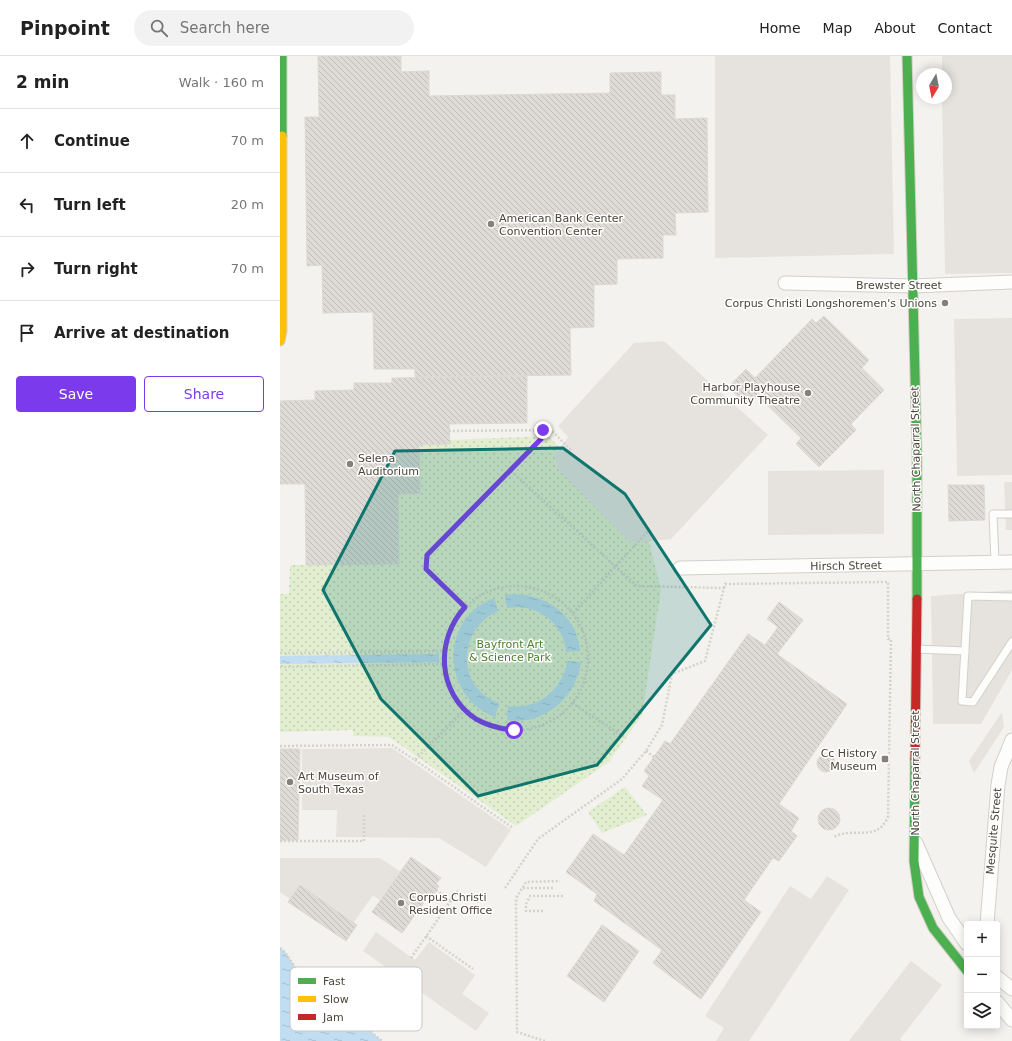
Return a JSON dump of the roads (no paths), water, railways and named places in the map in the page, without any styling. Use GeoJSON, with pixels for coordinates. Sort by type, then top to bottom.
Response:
{"type":"FeatureCollection","features":[{"type":"Feature","properties":{"kind":"street"},"geometry":{"type":"LineString","coordinates":[[280,341],[282,331],[282,56]]}},
{"type":"Feature","properties":{"kind":"street","name":"North Chaparral Street"},"geometry":{"type":"LineString","coordinates":[[907,56],[908,160],[913,286],[918,565],[915,649],[915,842],[912,868],[920,903],[941,940],[964,967]]}},
{"type":"Feature","properties":{"kind":"street","name":"Brewster Street"},"geometry":{"type":"LineString","coordinates":[[785,283],[913,286],[1012,282]]}},
{"type":"Feature","properties":{"kind":"street","name":"Hirsch Street"},"geometry":{"type":"LineString","coordinates":[[680,568],[918,565],[1012,562]]}},
{"type":"Feature","properties":{"kind":"street","name":"Mesquite Street"},"geometry":{"type":"LineString","coordinates":[[987,921],[998,785],[1001,767],[1012,740]]}},
{"type":"Feature","properties":{"kind":"street","name":"North Chaparral Street"},"geometry":{"type":"LineString","coordinates":[[915,842],[949,918],[964,940]]}},
{"type":"Feature","properties":{"kind":"street"},"geometry":{"type":"LineString","coordinates":[[1000,979],[1012,989]]}},
{"type":"Feature","properties":{"kind":"street"},"geometry":{"type":"LineString","coordinates":[[1000,1006],[1012,1020]]}},
{"type":"Feature","properties":{"kind":"lane"},"geometry":{"type":"LineString","coordinates":[[995,562],[993,514],[1012,514]]}},
{"type":"Feature","properties":{"kind":"lane"},"geometry":{"type":"LineString","coordinates":[[1012,597],[968,596],[962,701],[973,702],[1012,642]]}},
{"type":"Feature","properties":{"kind":"lane"},"geometry":{"type":"LineString","coordinates":[[915,649],[965,652]]}},
{"type":"Feature","properties":{"kind":"water"},"geometry":{"type":"Polygon","coordinates":[[[514,594],[538,598],[558,609],[573,627],[578,638],[580,651],[566,652],[564,641],[560,632],[547,617],[528,609],[518,607],[507,608],[505,595],[514,594]]]}},
{"type":"Feature","properties":{"kind":"water"},"geometry":{"type":"Polygon","coordinates":[[[494,598],[498,611],[485,619],[475,631],[469,644],[467,658],[469,672],[475,684],[485,695],[499,703],[495,717],[477,707],[464,692],[456,676],[454,658],[456,639],[463,622],[476,608],[494,598]]]}},
{"type":"Feature","properties":{"kind":"water"},"geometry":{"type":"Polygon","coordinates":[[[439,654],[439,662],[280,664],[280,656],[439,654]]]}},
{"type":"Feature","properties":{"kind":"water"},"geometry":{"type":"Polygon","coordinates":[[[567,661],[581,662],[573,687],[556,707],[533,719],[521,721],[507,720],[508,706],[529,705],[547,696],[560,681],[565,671],[567,661]]]}},
{"type":"Feature","properties":{"kind":"water"},"geometry":{"type":"Polygon","coordinates":[[[280,948],[285,952],[295,967],[290,967],[290,1031],[370,1031],[382,1041],[280,1041],[280,948]]]}},
{"type":"Feature","properties":{"kind":"place","name":"American Bank Center Convention Center"},"geometry":{"type":"Point","coordinates":[491,224]}},
{"type":"Feature","properties":{"kind":"place","name":"Corpus Christi Longshoremen's Unions"},"geometry":{"type":"Point","coordinates":[945,303]}},
{"type":"Feature","properties":{"kind":"place","name":"Harbor Playhouse Community Theatre"},"geometry":{"type":"Point","coordinates":[808,393]}},
{"type":"Feature","properties":{"kind":"place","name":"Selena Auditorium"},"geometry":{"type":"Point","coordinates":[350,464]}},
{"type":"Feature","properties":{"kind":"place","name":"Cc History Museum"},"geometry":{"type":"Point","coordinates":[885,759]}},
{"type":"Feature","properties":{"kind":"place","name":"Art Museum of South Texas"},"geometry":{"type":"Point","coordinates":[290,782]}},
{"type":"Feature","properties":{"kind":"place","name":"Corpus Christi Resident Office"},"geometry":{"type":"Point","coordinates":[401,903]}},
{"type":"Feature","properties":{"kind":"park label","name":"Bayfront Art & Science Park"},"geometry":{"type":"Point","coordinates":[510,650]}}]}
